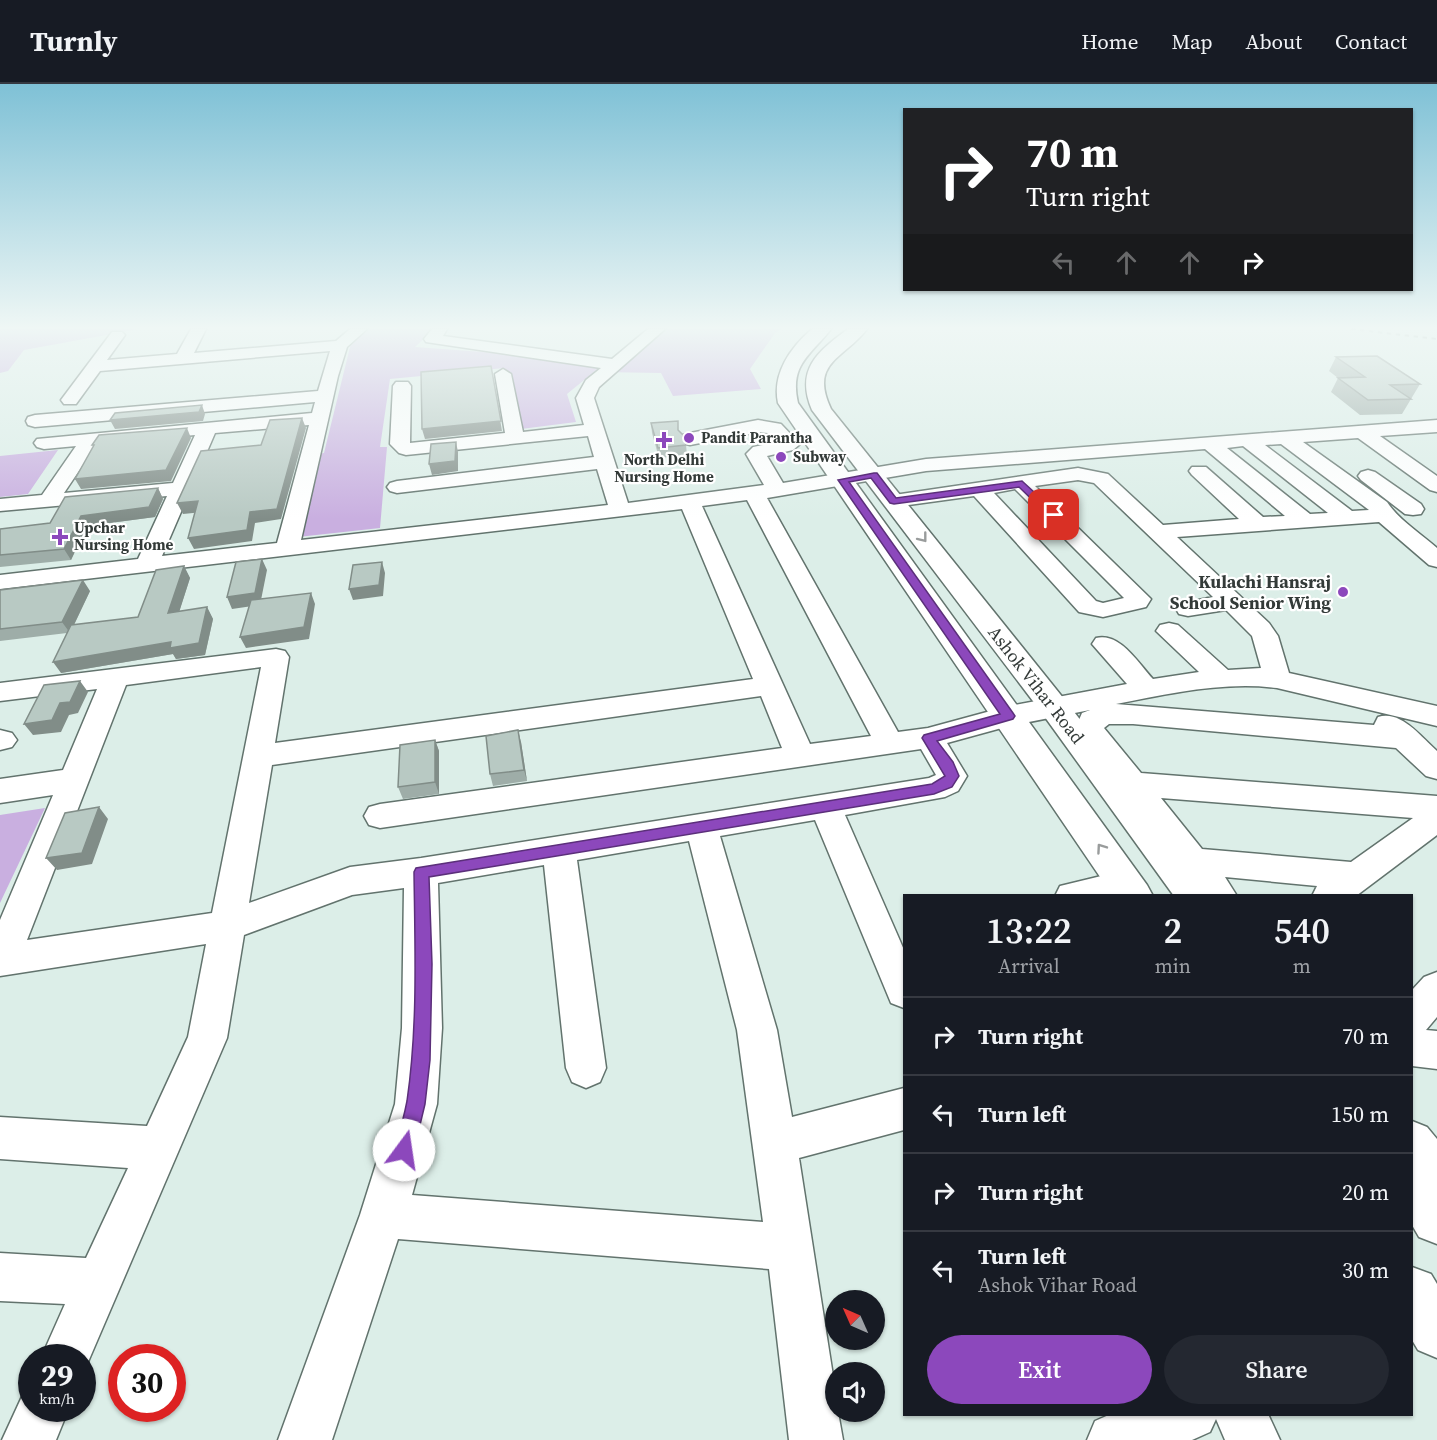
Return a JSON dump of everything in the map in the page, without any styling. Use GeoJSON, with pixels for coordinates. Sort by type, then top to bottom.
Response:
{"type":"FeatureCollection","features":[{"type":"Feature","properties":{"kind":"main road"},"geometry":{"type":"LineString","coordinates":[[786,392],[788,403],[852,469]]}},
{"type":"Feature","properties":{"kind":"main road"},"geometry":{"type":"LineString","coordinates":[[814,392],[852,469]]}},
{"type":"Feature","properties":{"kind":"main road","name":"Ashok Vihar Road"},"geometry":{"type":"LineString","coordinates":[[852,469],[894,501],[1194,894]]}},
{"type":"Feature","properties":{"kind":"main road","name":"Ashok Vihar Road"},"geometry":{"type":"LineString","coordinates":[[852,469],[1009,716],[1130,890]]}},
{"type":"Feature","properties":{"kind":"main road"},"geometry":{"type":"LineString","coordinates":[[1413,1185],[1437,1219]]}},
{"type":"Feature","properties":{"kind":"main road"},"geometry":{"type":"LineString","coordinates":[[1413,1295],[1437,1331]]}},
{"type":"Feature","properties":{"kind":"street"},"geometry":{"type":"LineString","coordinates":[[70,399],[75,392]]}},
{"type":"Feature","properties":{"kind":"street"},"geometry":{"type":"LineString","coordinates":[[287,550],[326,392]]}},
{"type":"Feature","properties":{"kind":"street"},"geometry":{"type":"LineString","coordinates":[[402,392],[402,448],[416,450],[594,430]]}},
{"type":"Feature","properties":{"kind":"street"},"geometry":{"type":"LineString","coordinates":[[506,392],[515,439]]}},
{"type":"Feature","properties":{"kind":"street"},"geometry":{"type":"LineString","coordinates":[[588,392],[585,398],[620,510]]}},
{"type":"Feature","properties":{"kind":"street"},"geometry":{"type":"LineString","coordinates":[[35,421],[325,396]]}},
{"type":"Feature","properties":{"kind":"street"},"geometry":{"type":"LineString","coordinates":[[48,402],[97,397]]}},
{"type":"Feature","properties":{"kind":"street"},"geometry":{"type":"LineString","coordinates":[[44,443],[321,418]]}},
{"type":"Feature","properties":{"kind":"street"},"geometry":{"type":"LineString","coordinates":[[690,439],[758,426],[774,428],[790,444],[786,447],[765,449],[756,454],[766,491],[889,743]]}},
{"type":"Feature","properties":{"kind":"street"},"geometry":{"type":"LineString","coordinates":[[0,582],[287,550],[766,491],[852,469],[1437,426]]}},
{"type":"Feature","properties":{"kind":"street"},"geometry":{"type":"LineString","coordinates":[[1409,428],[1437,446]]}},
{"type":"Feature","properties":{"kind":"street"},"geometry":{"type":"LineString","coordinates":[[146,566],[207,429]]}},
{"type":"Feature","properties":{"kind":"street"},"geometry":{"type":"LineString","coordinates":[[1361,431],[1437,486]]}},
{"type":"Feature","properties":{"kind":"street"},"geometry":{"type":"LineString","coordinates":[[1312,435],[1413,509]]}},
{"type":"Feature","properties":{"kind":"street"},"geometry":{"type":"LineString","coordinates":[[1284,437],[1381,511],[1437,560]]}},
{"type":"Feature","properties":{"kind":"street"},"geometry":{"type":"LineString","coordinates":[[48,500],[90,440]]}},
{"type":"Feature","properties":{"kind":"street"},"geometry":{"type":"LineString","coordinates":[[1247,440],[1347,518]]}},
{"type":"Feature","properties":{"kind":"street"},"geometry":{"type":"LineString","coordinates":[[1208,442],[1305,521]]}},
{"type":"Feature","properties":{"kind":"street"},"geometry":{"type":"LineString","coordinates":[[1350,463],[1437,459]]}},
{"type":"Feature","properties":{"kind":"street"},"geometry":{"type":"LineString","coordinates":[[397,487],[604,462]]}},
{"type":"Feature","properties":{"kind":"street"},"geometry":{"type":"LineString","coordinates":[[1199,471],[1257,524]]}},
{"type":"Feature","properties":{"kind":"street"},"geometry":{"type":"LineString","coordinates":[[894,501],[1078,474],[1094,476],[1107,483],[1156,532],[1249,616],[1265,636],[1277,679]]}},
{"type":"Feature","properties":{"kind":"street"},"geometry":{"type":"LineString","coordinates":[[980,489],[1088,607],[1103,610],[1137,602],[1139,599],[1022,484]]}},
{"type":"Feature","properties":{"kind":"street"},"geometry":{"type":"LineString","coordinates":[[0,506],[181,488]]}},
{"type":"Feature","properties":{"kind":"street"},"geometry":{"type":"LineString","coordinates":[[689,501],[800,755]]}},
{"type":"Feature","properties":{"kind":"street"},"geometry":{"type":"LineString","coordinates":[[1156,532],[1347,518],[1381,511],[1437,509]]}},
{"type":"Feature","properties":{"kind":"street"},"geometry":{"type":"LineString","coordinates":[[1188,609],[1233,601]]}},
{"type":"Feature","properties":{"kind":"street"},"geometry":{"type":"LineString","coordinates":[[1169,631],[1221,678]]}},
{"type":"Feature","properties":{"kind":"street"},"geometry":{"type":"LineString","coordinates":[[1105,644],[1147,689]]}},
{"type":"Feature","properties":{"kind":"street"},"geometry":{"type":"LineString","coordinates":[[0,692],[276,657],[207,1038],[72,1344]]}},
{"type":"Feature","properties":{"kind":"street"},"geometry":{"type":"LineString","coordinates":[[0,960],[23,909],[116,676]]}},
{"type":"Feature","properties":{"kind":"street"},"geometry":{"type":"LineString","coordinates":[[380,816],[928,738],[1053,706],[1221,678],[1277,679],[1355,695],[1437,716]]}},
{"type":"Feature","properties":{"kind":"street"},"geometry":{"type":"LineString","coordinates":[[258,756],[771,686]]}},
{"type":"Feature","properties":{"kind":"street"},"geometry":{"type":"LineString","coordinates":[[1355,695],[1437,768]]}},
{"type":"Feature","properties":{"kind":"street"},"geometry":{"type":"LineString","coordinates":[[1218,894],[1089,729],[1092,720],[1105,714],[1133,714],[1402,738]]}},
{"type":"Feature","properties":{"kind":"street"},"geometry":{"type":"LineString","coordinates":[[0,960],[227,926],[350,881],[421,872],[934,789],[947,783],[952,776],[948,766],[928,738]]}},
{"type":"Feature","properties":{"kind":"street"},"geometry":{"type":"LineString","coordinates":[[0,791],[75,780]]}},
{"type":"Feature","properties":{"kind":"street"},"geometry":{"type":"LineString","coordinates":[[1132,784],[1437,808]]}},
{"type":"Feature","properties":{"kind":"street"},"geometry":{"type":"LineString","coordinates":[[825,806],[893,933],[903,986]]}},
{"type":"Feature","properties":{"kind":"street"},"geometry":{"type":"LineString","coordinates":[[1332,894],[1437,818]]}},
{"type":"Feature","properties":{"kind":"street"},"geometry":{"type":"LineString","coordinates":[[701,826],[757,1030],[816,1440]]}},
{"type":"Feature","properties":{"kind":"street"},"geometry":{"type":"LineString","coordinates":[[559,850],[586,1068]]}},
{"type":"Feature","properties":{"kind":"street"},"geometry":{"type":"LineString","coordinates":[[1192,861],[1356,876]]}},
{"type":"Feature","properties":{"kind":"street"},"geometry":{"type":"LineString","coordinates":[[305,1440],[383,1215],[416,1104],[421,1060],[423,964],[421,872]]}},
{"type":"Feature","properties":{"kind":"street"},"geometry":{"type":"LineString","coordinates":[[1091,894],[1130,890]]}},
{"type":"Feature","properties":{"kind":"street"},"geometry":{"type":"LineString","coordinates":[[1413,1016],[1437,989]]}},
{"type":"Feature","properties":{"kind":"street"},"geometry":{"type":"LineString","coordinates":[[1413,1047],[1437,1050]]}},
{"type":"Feature","properties":{"kind":"street"},"geometry":{"type":"LineString","coordinates":[[775,1143],[903,1110]]}},
{"type":"Feature","properties":{"kind":"street"},"geometry":{"type":"LineString","coordinates":[[0,1138],[158,1148]]}},
{"type":"Feature","properties":{"kind":"street"},"geometry":{"type":"LineString","coordinates":[[1413,1143],[1437,1174]]}},
{"type":"Feature","properties":{"kind":"street"},"geometry":{"type":"LineString","coordinates":[[383,1215],[788,1247]]}},
{"type":"Feature","properties":{"kind":"street"},"geometry":{"type":"LineString","coordinates":[[0,1277],[99,1282]]}},
{"type":"Feature","properties":{"kind":"street"},"geometry":{"type":"LineString","coordinates":[[1413,1344],[1437,1335]]}},
{"type":"Feature","properties":{"kind":"street"},"geometry":{"type":"LineString","coordinates":[[1114,1440],[1186,1416]]}},
{"type":"Feature","properties":{"kind":"street"},"geometry":{"type":"LineString","coordinates":[[1241,1416],[1253,1440]]}},
{"type":"Feature","properties":{"kind":"street"},"geometry":{"type":"LineString","coordinates":[[29,1440],[37,1422]]}},
{"type":"Feature","properties":{"kind":"shaded area"},"geometry":{"type":"Polygon","coordinates":[[[339,392],[388,392],[380,447],[387,447],[380,528],[298,537],[316,454],[324,453],[339,392]]]}},
{"type":"Feature","properties":{"kind":"shaded area"},"geometry":{"type":"Polygon","coordinates":[[[511,392],[569,392],[567,394],[576,422],[521,429],[511,392]]]}},
{"type":"Feature","properties":{"kind":"shaded area"},"geometry":{"type":"Polygon","coordinates":[[[671,392],[720,392],[673,396],[671,392]]]}},
{"type":"Feature","properties":{"kind":"shaded area"},"geometry":{"type":"Polygon","coordinates":[[[58,450],[28,494],[0,497],[0,456],[58,450]]]}},
{"type":"Feature","properties":{"kind":"shaded area"},"geometry":{"type":"Polygon","coordinates":[[[45,808],[0,903],[0,815],[45,808]]]}},
{"type":"Feature","properties":{"kind":"building"},"geometry":{"type":"Polygon","coordinates":[[[421,392],[496,392],[501,421],[422,429],[421,392]]]}},
{"type":"Feature","properties":{"kind":"building"},"geometry":{"type":"Polygon","coordinates":[[[1357,392],[1401,392],[1411,399],[1368,400],[1357,392]]]}},
{"type":"Feature","properties":{"kind":"building"},"geometry":{"type":"Polygon","coordinates":[[[202,405],[199,412],[110,420],[115,413],[202,405]]]}},
{"type":"Feature","properties":{"kind":"building"},"geometry":{"type":"Polygon","coordinates":[[[302,418],[277,509],[250,512],[247,530],[188,538],[198,501],[177,503],[201,451],[261,445],[270,420],[302,418]]]}},
{"type":"Feature","properties":{"kind":"building"},"geometry":{"type":"Polygon","coordinates":[[[678,421],[678,430],[683,435],[686,445],[658,448],[651,423],[678,421]]]}},
{"type":"Feature","properties":{"kind":"building"},"geometry":{"type":"Polygon","coordinates":[[[187,428],[166,470],[75,479],[99,435],[187,428]]]}},
{"type":"Feature","properties":{"kind":"building"},"geometry":{"type":"Polygon","coordinates":[[[456,442],[455,461],[429,464],[431,444],[456,442]]]}},
{"type":"Feature","properties":{"kind":"building"},"geometry":{"type":"Polygon","coordinates":[[[158,488],[149,507],[81,516],[64,549],[0,555],[0,529],[50,523],[65,497],[158,488]]]}},
{"type":"Feature","properties":{"kind":"building"},"geometry":{"type":"Polygon","coordinates":[[[262,559],[255,593],[227,597],[236,562],[262,559]]]}},
{"type":"Feature","properties":{"kind":"building"},"geometry":{"type":"Polygon","coordinates":[[[382,562],[379,585],[349,589],[353,565],[382,562]]]}},
{"type":"Feature","properties":{"kind":"building"},"geometry":{"type":"Polygon","coordinates":[[[184,566],[168,613],[207,607],[199,643],[170,648],[171,642],[53,662],[71,625],[138,617],[156,570],[184,566]]]}},
{"type":"Feature","properties":{"kind":"building"},"geometry":{"type":"Polygon","coordinates":[[[83,580],[62,622],[0,629],[0,590],[83,580]]]}},
{"type":"Feature","properties":{"kind":"building"},"geometry":{"type":"Polygon","coordinates":[[[311,593],[304,627],[240,637],[251,600],[311,593]]]}},
{"type":"Feature","properties":{"kind":"building"},"geometry":{"type":"Polygon","coordinates":[[[80,681],[70,702],[60,703],[52,720],[24,724],[44,685],[80,681]]]}},
{"type":"Feature","properties":{"kind":"building"},"geometry":{"type":"Polygon","coordinates":[[[518,730],[524,770],[490,774],[486,736],[518,730]]]}},
{"type":"Feature","properties":{"kind":"building"},"geometry":{"type":"Polygon","coordinates":[[[435,740],[435,782],[398,787],[400,745],[435,740]]]}},
{"type":"Feature","properties":{"kind":"building"},"geometry":{"type":"Polygon","coordinates":[[[99,807],[82,853],[46,858],[65,813],[99,807]]]}},
{"type":"Feature","properties":{"kind":"place","name":"Pandit Parantha"},"geometry":{"type":"Point","coordinates":[689,438]}},
{"type":"Feature","properties":{"kind":"place","name":"North Delhi Nursing Home"},"geometry":{"type":"Point","coordinates":[664,440]}},
{"type":"Feature","properties":{"kind":"place","name":"Subway"},"geometry":{"type":"Point","coordinates":[781,457]}},
{"type":"Feature","properties":{"kind":"place","name":"Upchar Nursing Home"},"geometry":{"type":"Point","coordinates":[60,537]}},
{"type":"Feature","properties":{"kind":"place","name":"Kulachi Hansraj School Senior Wing"},"geometry":{"type":"Point","coordinates":[1343,592]}},
{"type":"Feature","properties":{"kind":"route"},"geometry":{"type":"LineString","coordinates":[[404,1150],[416,1104],[421,1060],[423,964],[421,872],[934,789],[947,783],[952,776],[948,766],[928,738],[1009,716],[843,480],[874,475],[894,501],[1022,484],[1054,515]]}}]}
